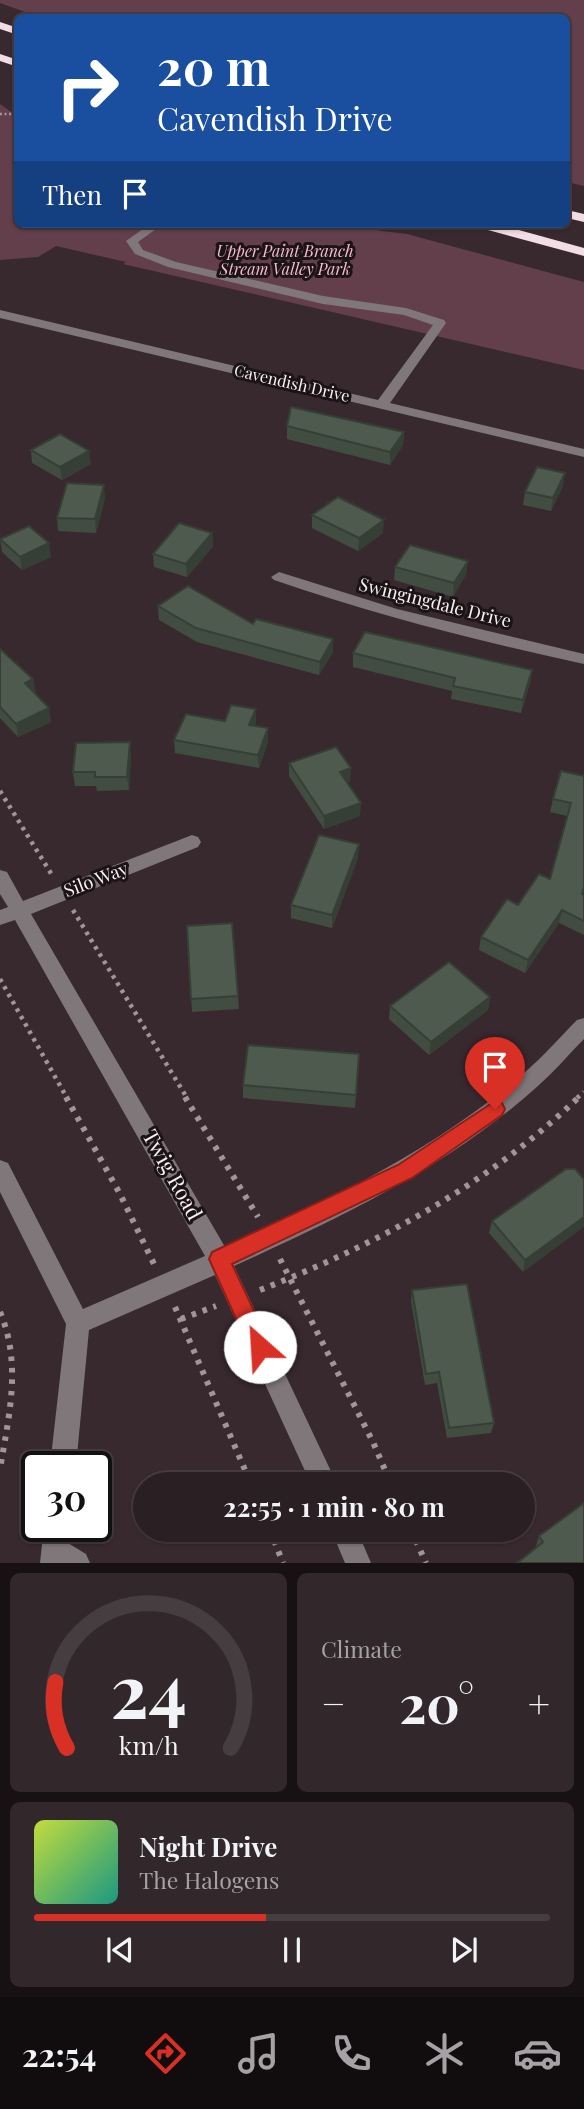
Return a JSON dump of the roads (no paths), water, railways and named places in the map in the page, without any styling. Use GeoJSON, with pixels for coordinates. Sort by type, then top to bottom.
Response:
{"type":"FeatureCollection","features":[{"type":"Feature","properties":{"kind":"highway"},"geometry":{"type":"LineString","coordinates":[[497,228],[584,252]]}},
{"type":"Feature","properties":{"kind":"street"},"geometry":{"type":"LineString","coordinates":[[151,228],[132,241],[139,252],[172,265],[323,300],[406,312],[440,323],[382,404]]}},
{"type":"Feature","properties":{"kind":"street","name":"Cavendish Drive"},"geometry":{"type":"LineString","coordinates":[[0,314],[584,453]]}},
{"type":"Feature","properties":{"kind":"street","name":"Swingingdale Drive"},"geometry":{"type":"LineString","coordinates":[[279,577],[335,597],[437,625],[584,659]]}},
{"type":"Feature","properties":{"kind":"street","name":"Silo Way"},"geometry":{"type":"LineString","coordinates":[[10,914],[192,842]]}},
{"type":"Feature","properties":{"kind":"street","name":"Twig Road"},"geometry":{"type":"LineString","coordinates":[[0,877],[10,914],[219,1259],[318,1472]]}},
{"type":"Feature","properties":{"kind":"street"},"geometry":{"type":"LineString","coordinates":[[78,1323],[269,1237],[405,1171],[495,1109],[560,1053],[584,1026]]}},
{"type":"Feature","properties":{"kind":"street"},"geometry":{"type":"LineString","coordinates":[[0,1170],[78,1323],[65,1451]]}},
{"type":"Feature","properties":{"kind":"street"},"geometry":{"type":"LineString","coordinates":[[349,1542],[358,1563]]}},
{"type":"Feature","properties":{"kind":"park label","name":"Upper Paint Branch Stream Valley Park"},"geometry":{"type":"Point","coordinates":[285,260]}}]}
